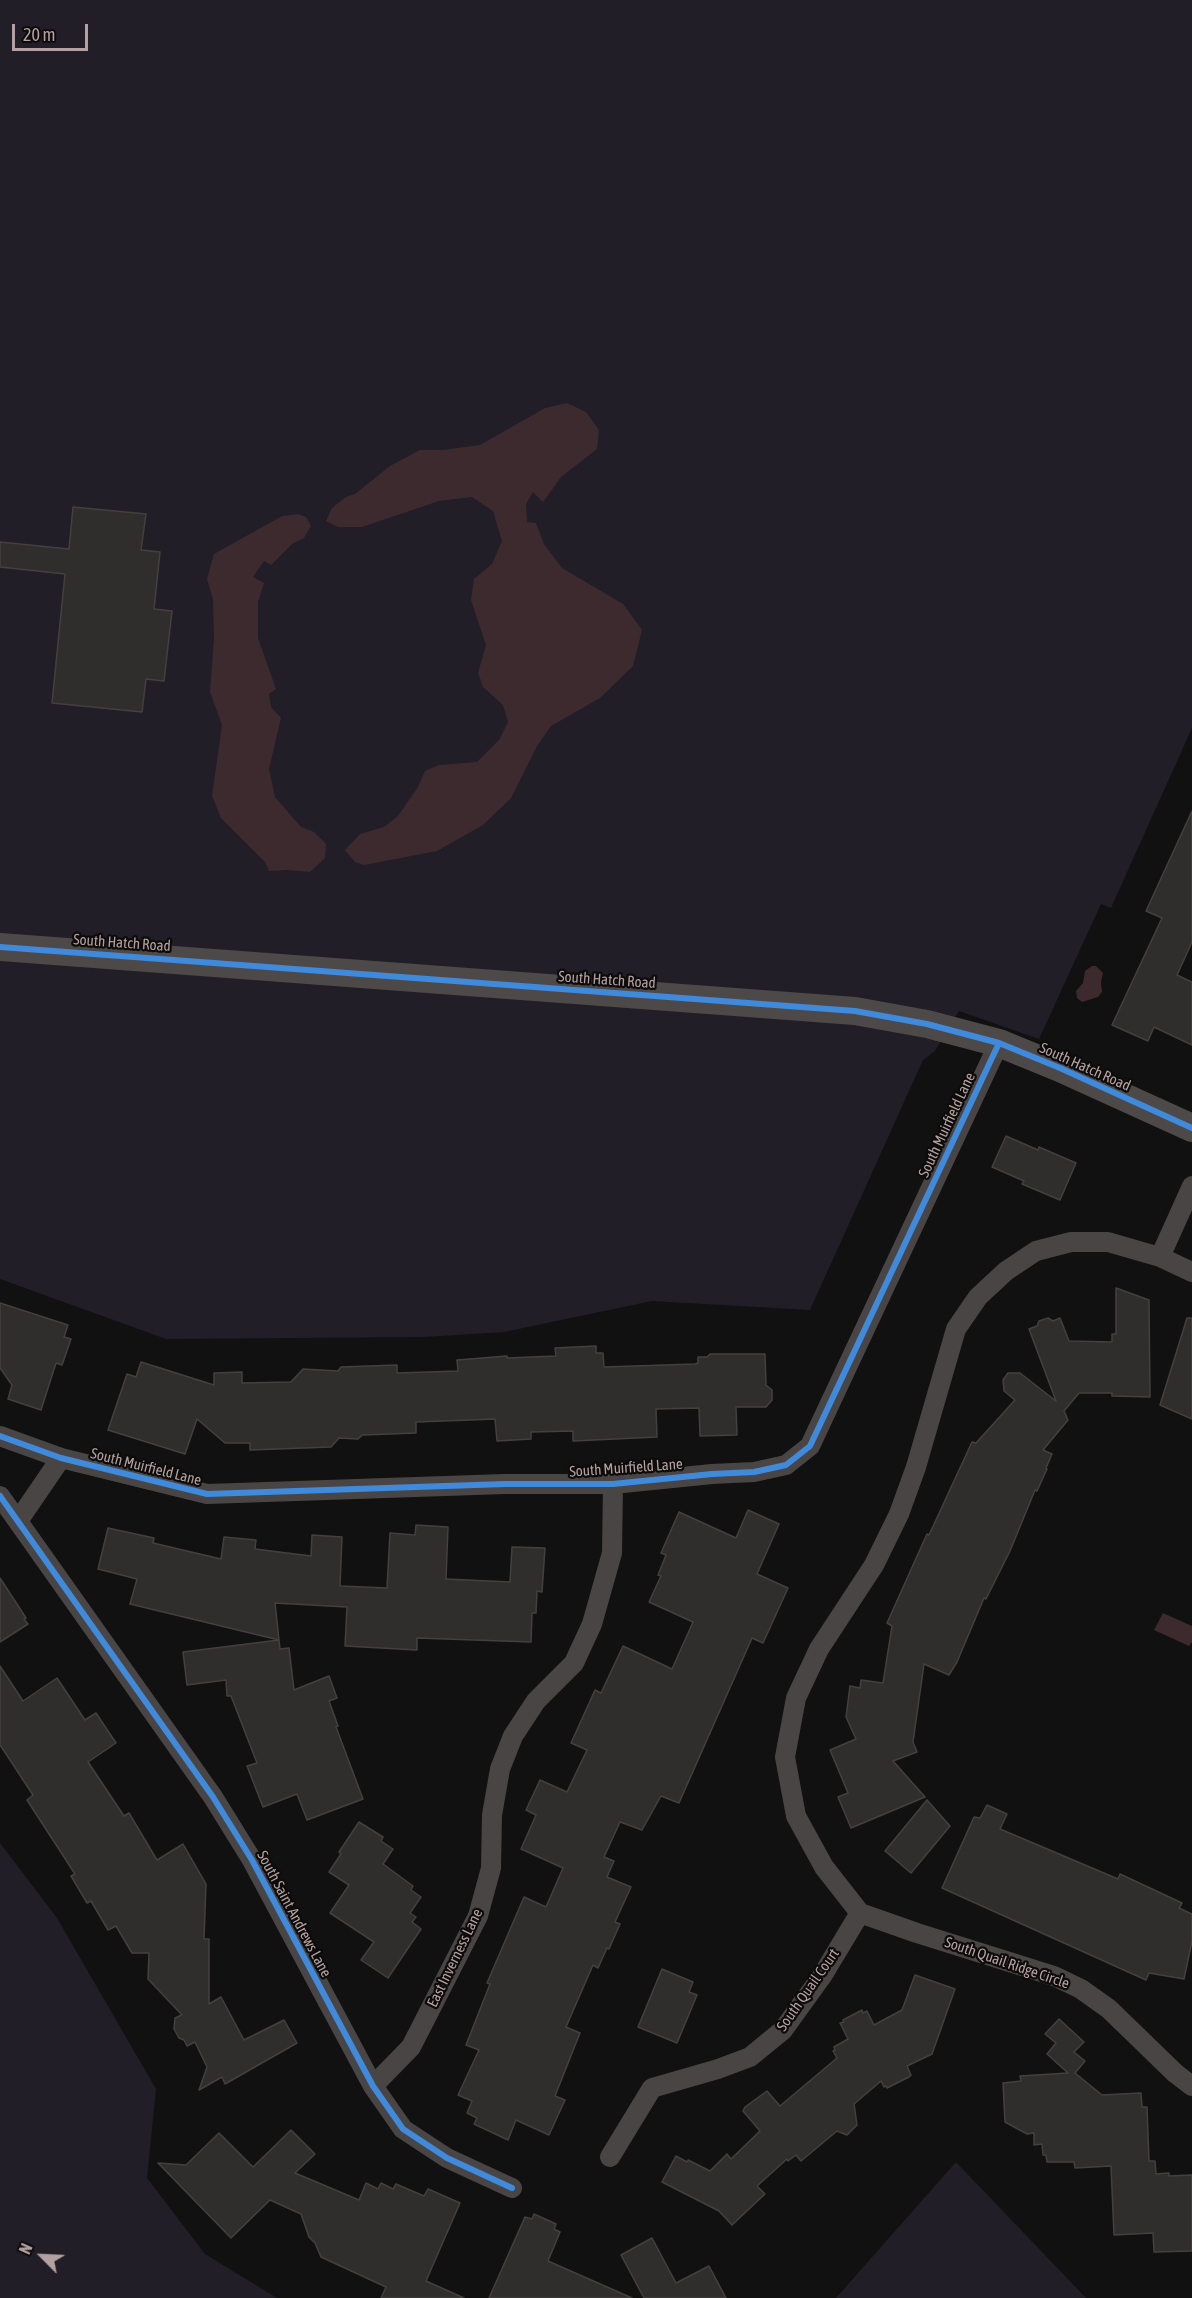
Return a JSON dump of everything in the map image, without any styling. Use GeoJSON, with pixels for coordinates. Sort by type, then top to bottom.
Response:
{"type":"FeatureCollection","features":[{"type":"Feature","properties":{"kind":"main road","name":"South Hatch Road"},"geometry":{"type":"LineString","coordinates":[[0,947],[855,1011],[927,1024],[999,1043],[1192,1128]]}},
{"type":"Feature","properties":{"kind":"street","name":"South Muirfield Lane"},"geometry":{"type":"LineString","coordinates":[[0,1436],[61,1458],[207,1494],[505,1484],[613,1484],[754,1472],[786,1465],[810,1446],[999,1043]]}},
{"type":"Feature","properties":{"kind":"street"},"geometry":{"type":"LineString","coordinates":[[1160,1257],[1192,1186]]}},
{"type":"Feature","properties":{"kind":"street"},"geometry":{"type":"LineString","coordinates":[[860,1913],[824,1867],[796,1815],[785,1757],[796,1698],[819,1649],[874,1565],[899,1514],[916,1467],[956,1329],[978,1297],[1006,1270],[1036,1251],[1071,1242],[1108,1242],[1160,1257],[1192,1272]]}},
{"type":"Feature","properties":{"kind":"street"},"geometry":{"type":"LineString","coordinates":[[18,1521],[61,1458]]}},
{"type":"Feature","properties":{"kind":"street","name":"East Inverness Lane"},"geometry":{"type":"LineString","coordinates":[[373,2086],[411,2047],[478,1916],[491,1868],[492,1815],[500,1769],[513,1736],[536,1701],[574,1663],[592,1624],[612,1553],[613,1484]]}},
{"type":"Feature","properties":{"kind":"street","name":"South Saint Andrews Lane"},"geometry":{"type":"LineString","coordinates":[[0,1496],[224,1815],[252,1860],[373,2086],[403,2129],[447,2158],[512,2188]]}},
{"type":"Feature","properties":{"kind":"street","name":"South Quail Ridge Circle"},"geometry":{"type":"LineString","coordinates":[[860,1913],[1054,1976],[1081,1989],[1109,2009],[1175,2073],[1192,2086]]}},
{"type":"Feature","properties":{"kind":"street","name":"South Quail Court"},"geometry":{"type":"LineString","coordinates":[[610,2157],[652,2088],[718,2069],[750,2056],[783,2030],[822,1976],[860,1913]]}},
{"type":"Feature","properties":{"kind":"shaded area"},"geometry":{"type":"Polygon","coordinates":[[[0,0],[1192,0],[1192,728],[1111,908],[1101,904],[1039,1039],[959,1011],[935,1051],[923,1060],[810,1310],[652,1301],[504,1332],[424,1337],[166,1339],[0,1279],[0,0]]]}},
{"type":"Feature","properties":{"kind":"shaded area"},"geometry":{"type":"Polygon","coordinates":[[[567,403],[586,412],[599,430],[597,449],[561,477],[543,502],[533,492],[526,504],[527,522],[536,523],[544,544],[562,568],[623,604],[642,630],[633,666],[600,698],[551,726],[537,746],[511,798],[483,825],[437,851],[364,865],[355,862],[345,850],[360,834],[384,827],[398,816],[418,787],[425,771],[439,765],[477,762],[499,740],[508,722],[503,705],[483,687],[478,673],[486,645],[471,600],[474,579],[492,564],[502,541],[493,511],[472,497],[439,501],[362,527],[338,527],[326,521],[332,508],[346,497],[355,494],[390,466],[420,450],[443,450],[480,445],[545,408],[567,403]]]}},
{"type":"Feature","properties":{"kind":"shaded area"},"geometry":{"type":"Polygon","coordinates":[[[298,514],[306,517],[311,526],[304,538],[292,544],[271,565],[264,561],[253,577],[264,583],[258,602],[258,638],[276,689],[269,694],[271,707],[281,718],[269,769],[275,797],[301,827],[314,832],[326,844],[325,858],[310,872],[269,871],[265,862],[221,818],[212,796],[222,725],[210,692],[214,639],[213,599],[207,579],[214,554],[282,516],[298,514]]]}},
{"type":"Feature","properties":{"kind":"shaded area"},"geometry":{"type":"Polygon","coordinates":[[[1096,966],[1103,973],[1102,992],[1098,997],[1082,1002],[1077,998],[1076,991],[1083,983],[1085,971],[1096,966]]]}},
{"type":"Feature","properties":{"kind":"shaded area"},"geometry":{"type":"Polygon","coordinates":[[[1163,1613],[1192,1626],[1192,1642],[1189,1646],[1154,1630],[1163,1613]]]}},
{"type":"Feature","properties":{"kind":"shaded area"},"geometry":{"type":"Polygon","coordinates":[[[0,1843],[57,1918],[156,2089],[147,2178],[205,2254],[277,2298],[0,2298],[0,1843]]]}},
{"type":"Feature","properties":{"kind":"shaded area"},"geometry":{"type":"Polygon","coordinates":[[[956,2162],[1086,2298],[836,2298],[956,2162]]]}},
{"type":"Feature","properties":{"kind":"building"},"geometry":{"type":"Polygon","coordinates":[[[73,507],[146,514],[141,550],[160,552],[154,609],[172,611],[164,681],[146,679],[142,712],[52,703],[65,574],[0,567],[0,542],[69,549],[73,507]]]}},
{"type":"Feature","properties":{"kind":"building"},"geometry":{"type":"Polygon","coordinates":[[[1192,811],[1192,942],[1177,975],[1192,982],[1192,1045],[1154,1027],[1148,1041],[1112,1025],[1162,918],[1146,911],[1192,811]]]}},
{"type":"Feature","properties":{"kind":"building"},"geometry":{"type":"Polygon","coordinates":[[[1006,1136],[1076,1163],[1060,1200],[1022,1184],[1024,1181],[992,1167],[1006,1136]]]}},
{"type":"Feature","properties":{"kind":"building"},"geometry":{"type":"Polygon","coordinates":[[[1116,1288],[1149,1300],[1150,1397],[1112,1396],[1112,1393],[1079,1393],[1064,1411],[1068,1420],[1043,1450],[1052,1454],[1047,1469],[1037,1491],[1035,1490],[1010,1551],[986,1599],[984,1598],[957,1662],[949,1675],[924,1664],[913,1742],[917,1752],[893,1761],[925,1797],[851,1828],[838,1797],[848,1793],[830,1750],[856,1739],[846,1717],[850,1686],[860,1688],[861,1680],[883,1683],[892,1626],[887,1623],[972,1442],[976,1443],[1015,1400],[1004,1391],[1003,1380],[1008,1373],[1020,1373],[1056,1401],[1029,1329],[1037,1326],[1039,1321],[1048,1318],[1053,1321],[1060,1318],[1069,1341],[1112,1342],[1112,1334],[1116,1334],[1116,1288]]]}},
{"type":"Feature","properties":{"kind":"building"},"geometry":{"type":"Polygon","coordinates":[[[0,1303],[68,1325],[64,1337],[71,1339],[62,1365],[56,1363],[41,1410],[8,1399],[12,1385],[0,1368],[0,1303]]]}},
{"type":"Feature","properties":{"kind":"building"},"geometry":{"type":"Polygon","coordinates":[[[1187,1318],[1192,1318],[1192,1419],[1160,1405],[1187,1318]]]}},
{"type":"Feature","properties":{"kind":"building"},"geometry":{"type":"Polygon","coordinates":[[[596,1346],[596,1353],[603,1353],[604,1367],[695,1364],[698,1363],[698,1357],[707,1357],[710,1354],[765,1354],[766,1385],[772,1390],[772,1400],[766,1407],[736,1407],[737,1435],[700,1436],[699,1408],[656,1409],[657,1437],[573,1441],[573,1431],[531,1432],[531,1439],[497,1441],[495,1419],[416,1422],[416,1433],[362,1435],[358,1439],[339,1438],[331,1447],[250,1450],[250,1443],[225,1443],[197,1419],[185,1454],[108,1430],[127,1374],[136,1377],[141,1362],[214,1385],[214,1373],[242,1372],[242,1383],[291,1382],[303,1369],[338,1371],[341,1367],[397,1365],[397,1373],[458,1371],[457,1360],[507,1356],[507,1358],[556,1356],[555,1348],[596,1346]]]}},
{"type":"Feature","properties":{"kind":"building"},"geometry":{"type":"Polygon","coordinates":[[[748,1510],[779,1524],[757,1574],[788,1588],[763,1643],[752,1638],[679,1803],[661,1796],[642,1830],[620,1822],[604,1857],[614,1861],[607,1877],[631,1887],[615,1922],[620,1924],[609,1949],[607,1948],[598,1968],[593,1965],[566,2027],[580,2033],[555,2096],[565,2100],[549,2135],[516,2120],[508,2140],[474,2124],[477,2118],[467,2113],[472,2101],[458,2095],[479,2050],[466,2045],[490,1984],[487,1983],[524,1897],[546,1907],[563,1868],[521,1849],[536,1815],[526,1810],[540,1780],[567,1792],[587,1750],[571,1743],[595,1690],[601,1693],[623,1646],[672,1669],[693,1622],[649,1602],[661,1576],[658,1575],[666,1555],[661,1553],[679,1512],[736,1538],[748,1510]]]}},
{"type":"Feature","properties":{"kind":"building"},"geometry":{"type":"Polygon","coordinates":[[[416,1525],[448,1527],[446,1579],[510,1582],[512,1547],[545,1548],[542,1592],[537,1591],[536,1613],[532,1613],[531,1642],[417,1638],[417,1650],[345,1646],[347,1607],[275,1603],[279,1640],[130,1604],[137,1579],[98,1569],[108,1528],[154,1538],[153,1543],[221,1559],[224,1537],[256,1540],[255,1549],[311,1556],[312,1535],[342,1537],[340,1586],[387,1588],[390,1533],[415,1535],[416,1525]]]}},
{"type":"Feature","properties":{"kind":"building"},"geometry":{"type":"Polygon","coordinates":[[[0,1578],[28,1624],[0,1642],[0,1578]]]}},
{"type":"Feature","properties":{"kind":"building"},"geometry":{"type":"Polygon","coordinates":[[[279,1640],[280,1649],[289,1648],[294,1690],[329,1676],[337,1698],[329,1701],[338,1726],[336,1727],[363,1799],[307,1820],[297,1794],[263,1807],[247,1766],[257,1763],[231,1696],[227,1696],[226,1680],[187,1685],[183,1652],[279,1640]]]}},
{"type":"Feature","properties":{"kind":"building"},"geometry":{"type":"Polygon","coordinates":[[[0,1666],[23,1701],[57,1678],[85,1720],[96,1713],[116,1743],[88,1762],[124,1816],[129,1813],[157,1860],[183,1844],[206,1884],[204,1939],[209,1939],[209,2004],[221,1997],[244,2040],[284,2020],[297,2043],[225,2084],[222,2077],[199,2090],[207,2067],[195,2042],[187,2046],[174,2029],[175,2018],[182,2015],[148,1979],[149,1953],[132,1953],[116,1926],[108,1930],[91,1901],[87,1903],[71,1876],[75,1874],[27,1800],[33,1795],[0,1745],[0,1666]]]}},
{"type":"Feature","properties":{"kind":"building"},"geometry":{"type":"Polygon","coordinates":[[[927,1800],[950,1826],[911,1873],[885,1851],[927,1800]]]}},
{"type":"Feature","properties":{"kind":"building"},"geometry":{"type":"Polygon","coordinates":[[[987,1805],[1007,1814],[1000,1829],[1118,1879],[1120,1874],[1182,1903],[1179,1908],[1192,1914],[1192,1941],[1184,1979],[1149,1973],[1146,1980],[942,1888],[974,1817],[980,1818],[987,1805]]]}},
{"type":"Feature","properties":{"kind":"building"},"geometry":{"type":"Polygon","coordinates":[[[359,1822],[383,1837],[381,1841],[393,1849],[383,1864],[413,1886],[411,1890],[421,1897],[410,1913],[416,1917],[412,1922],[421,1929],[388,1978],[361,1960],[374,1942],[330,1913],[349,1885],[329,1872],[359,1822]]]}},
{"type":"Feature","properties":{"kind":"building"},"geometry":{"type":"Polygon","coordinates":[[[662,1969],[693,1982],[689,1992],[697,1995],[677,2043],[638,2027],[662,1969]]]}},
{"type":"Feature","properties":{"kind":"building"},"geometry":{"type":"Polygon","coordinates":[[[915,1975],[955,1989],[932,2054],[907,2066],[911,2075],[909,2077],[887,2088],[881,2081],[854,2104],[857,2125],[847,2135],[837,2131],[801,2161],[796,2155],[788,2161],[787,2159],[757,2186],[765,2194],[732,2225],[719,2211],[662,2182],[676,2156],[710,2171],[727,2154],[731,2159],[760,2131],[743,2111],[745,2107],[767,2091],[780,2106],[837,2058],[833,2051],[834,2047],[848,2039],[840,2023],[844,2022],[843,2020],[862,2010],[863,2013],[867,2011],[874,2025],[902,2010],[915,1975]]]}},
{"type":"Feature","properties":{"kind":"building"},"geometry":{"type":"Polygon","coordinates":[[[1059,2019],[1084,2042],[1074,2052],[1085,2061],[1075,2073],[1102,2095],[1141,2093],[1142,2107],[1147,2107],[1149,2161],[1155,2161],[1156,2174],[1192,2175],[1192,2251],[1154,2252],[1153,2233],[1114,2235],[1111,2166],[1075,2168],[1074,2162],[1047,2162],[1046,2155],[1043,2155],[1042,2144],[1034,2145],[1034,2133],[1027,2134],[1005,2122],[1003,2083],[1021,2081],[1020,2076],[1068,2073],[1047,2054],[1056,2043],[1045,2034],[1059,2019]]]}},
{"type":"Feature","properties":{"kind":"building"},"geometry":{"type":"Polygon","coordinates":[[[291,2130],[315,2154],[295,2173],[359,2200],[366,2183],[378,2189],[381,2183],[393,2189],[396,2184],[424,2196],[428,2189],[460,2203],[426,2281],[464,2298],[381,2298],[386,2287],[321,2257],[315,2243],[309,2237],[301,2214],[270,2200],[231,2238],[158,2163],[186,2165],[219,2133],[253,2167],[291,2130]]]}},
{"type":"Feature","properties":{"kind":"building"},"geometry":{"type":"Polygon","coordinates":[[[534,2214],[556,2224],[554,2229],[560,2232],[548,2261],[632,2298],[489,2298],[525,2217],[532,2219],[534,2214]]]}},
{"type":"Feature","properties":{"kind":"building"},"geometry":{"type":"Polygon","coordinates":[[[652,2238],[676,2283],[709,2266],[726,2298],[644,2298],[621,2255],[652,2238]]]}},
{"type":"Feature","properties":{"kind":"cycle path"},"geometry":{"type":"LineString","coordinates":[[0,947],[855,1011],[927,1024],[999,1043],[1192,1128]]}},
{"type":"Feature","properties":{"kind":"cycle path"},"geometry":{"type":"LineString","coordinates":[[0,1436],[61,1458],[207,1494],[505,1484],[613,1484],[754,1472],[786,1465],[810,1446],[999,1043]]}},
{"type":"Feature","properties":{"kind":"cycle path"},"geometry":{"type":"LineString","coordinates":[[0,1496],[213,1797],[252,1860],[373,2086],[403,2129],[447,2158],[512,2188]]}}]}
